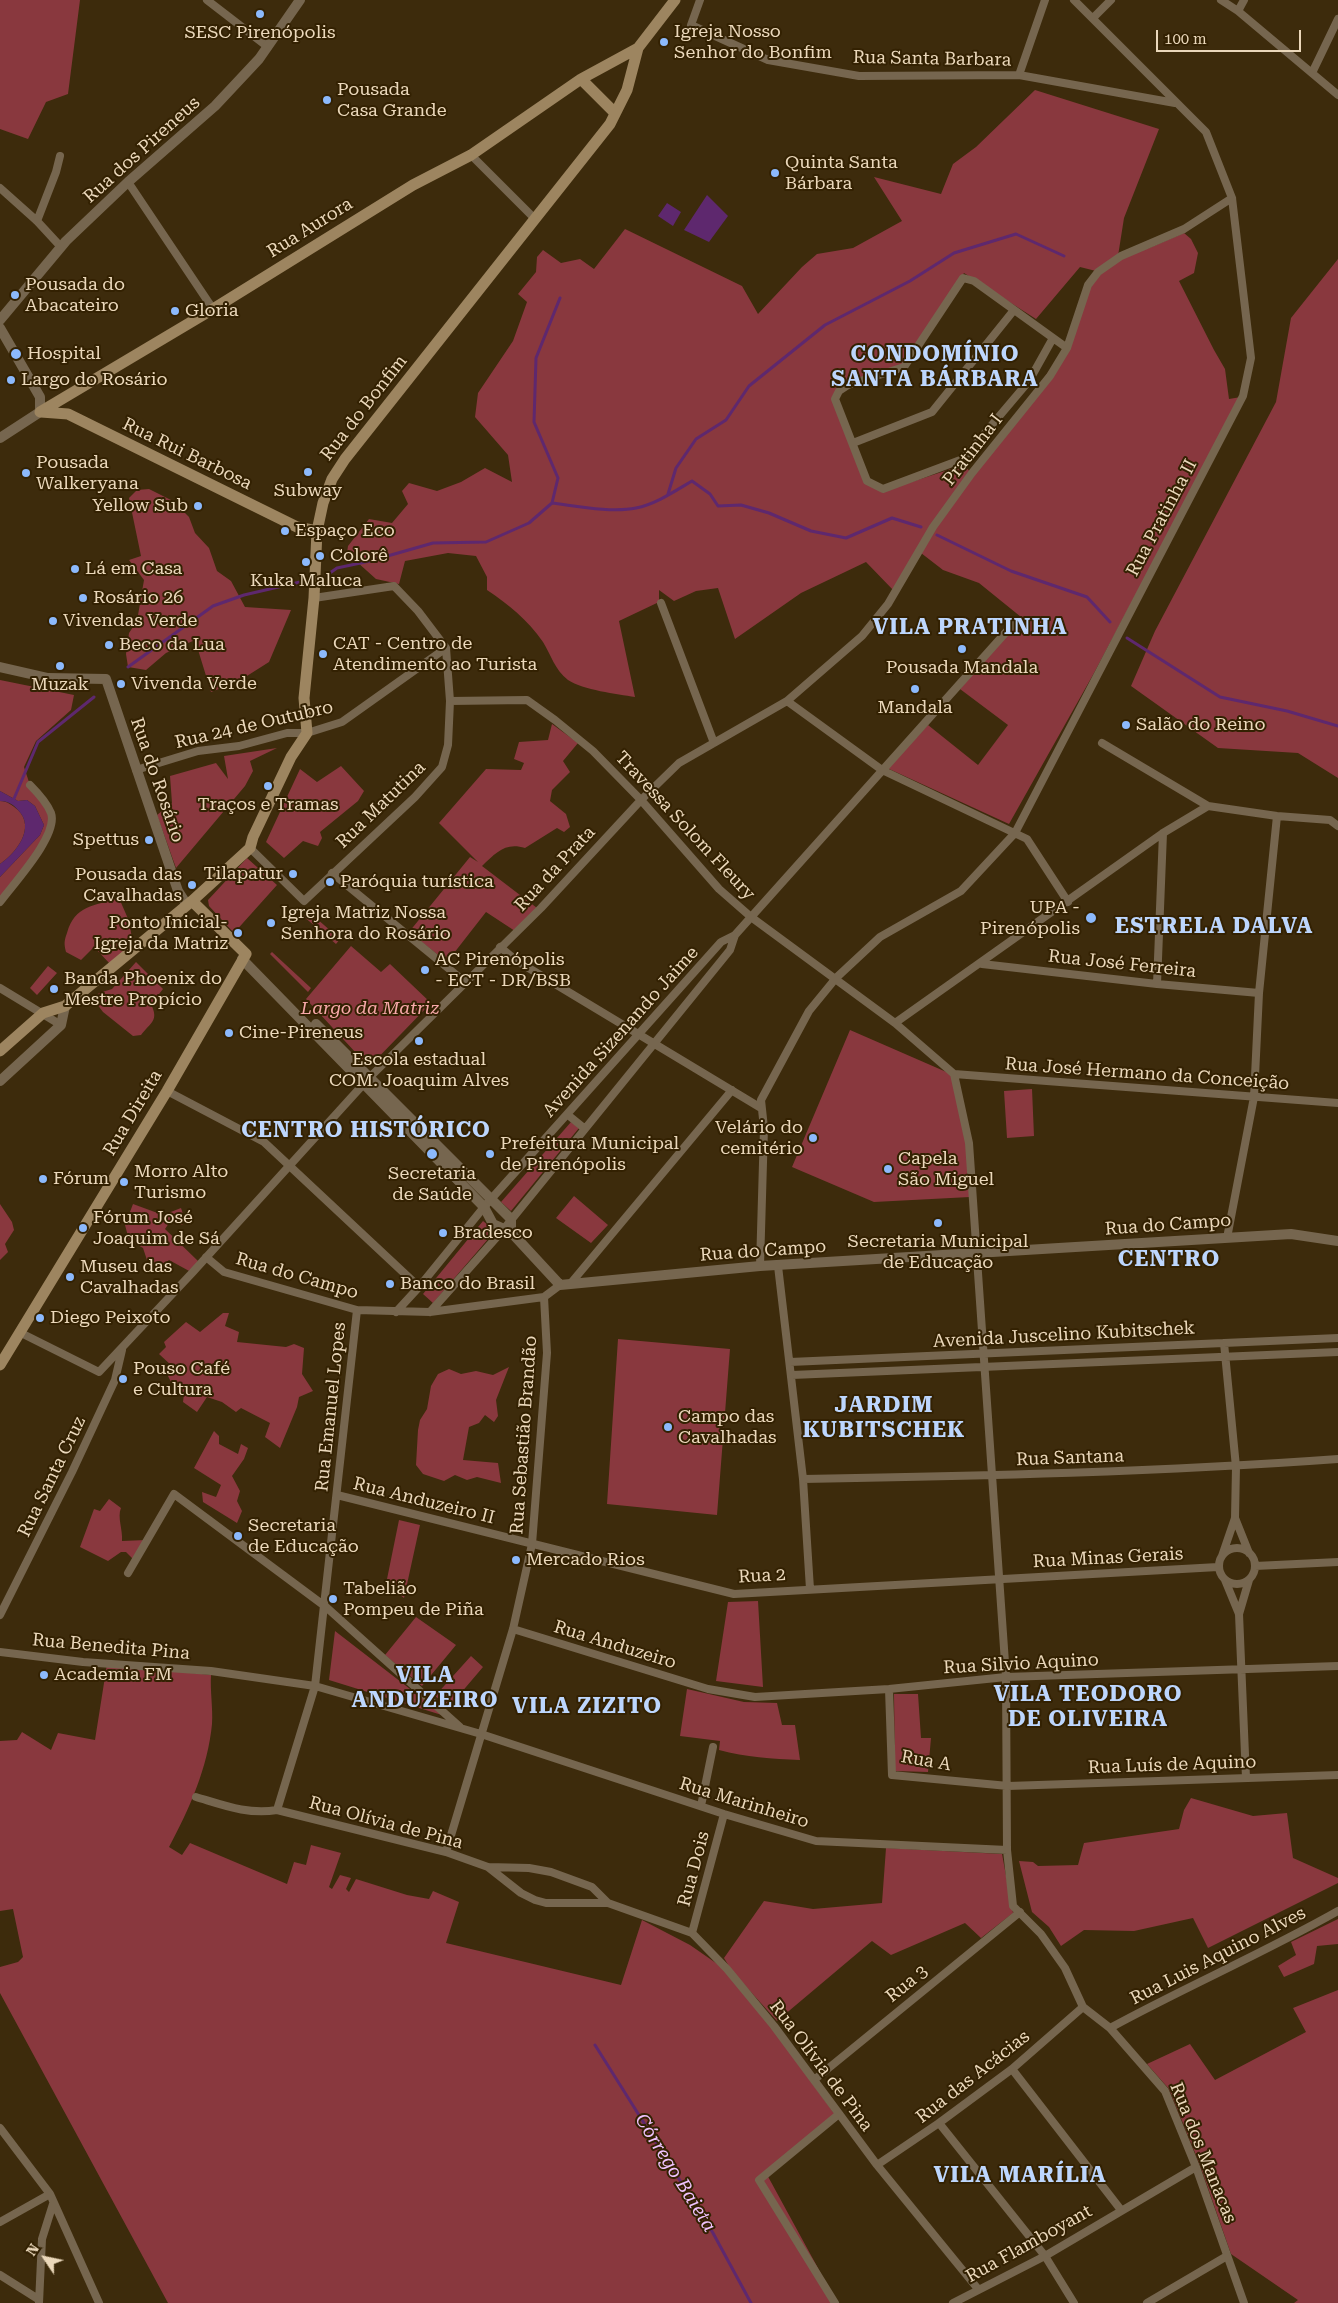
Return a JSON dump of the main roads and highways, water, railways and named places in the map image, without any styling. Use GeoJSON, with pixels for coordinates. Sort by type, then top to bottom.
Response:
{"type":"FeatureCollection","features":[{"type":"Feature","properties":{"kind":"main road"},"geometry":{"type":"LineString","coordinates":[[638,48],[675,0]]}},
{"type":"Feature","properties":{"kind":"main road","name":"Rua Aurora"},"geometry":{"type":"LineString","coordinates":[[40,412],[213,309],[413,185],[471,155],[581,78],[638,48]]}},
{"type":"Feature","properties":{"kind":"main road","name":"Rua do Bonfim"},"geometry":{"type":"LineString","coordinates":[[190,903],[250,848],[253,837],[291,757],[307,733],[304,698],[314,598],[317,531],[323,503],[332,479],[345,459],[610,124],[626,90],[638,48]]}},
{"type":"Feature","properties":{"kind":"main road"},"geometry":{"type":"LineString","coordinates":[[581,78],[615,113]]}},
{"type":"Feature","properties":{"kind":"main road"},"geometry":{"type":"LineString","coordinates":[[68,414],[67,401],[76,392]]}},
{"type":"Feature","properties":{"kind":"main road","name":"Rua Rui Barbosa"},"geometry":{"type":"LineString","coordinates":[[40,412],[68,414],[296,527],[317,531]]}},
{"type":"Feature","properties":{"kind":"main road"},"geometry":{"type":"LineString","coordinates":[[0,1051],[43,1013],[65,1006],[190,903]]}},
{"type":"Feature","properties":{"kind":"main road","name":"Rua Direita"},"geometry":{"type":"LineString","coordinates":[[0,1365],[18,1332],[167,1091],[244,957],[190,903]]}},
{"type":"Feature","properties":{"kind":"waterway"},"geometry":{"type":"LineString","coordinates":[[668,494],[676,468],[696,439],[726,420],[749,386],[825,325],[910,281],[954,253],[1016,234],[1064,256]]}},
{"type":"Feature","properties":{"kind":"waterway"},"geometry":{"type":"LineString","coordinates":[[552,503],[558,478],[534,422],[536,358],[560,298]]}},
{"type":"Feature","properties":{"kind":"waterway"},"geometry":{"type":"LineString","coordinates":[[327,575],[337,568],[370,561],[433,543],[486,542],[529,523],[552,503],[616,510],[636,508],[658,500],[692,481],[710,494],[718,506],[741,505],[769,513],[811,531],[846,538],[892,518],[921,527]]}},
{"type":"Feature","properties":{"kind":"waterway"},"geometry":{"type":"LineString","coordinates":[[937,535],[1011,571],[1087,597],[1110,622]]}},
{"type":"Feature","properties":{"kind":"waterway"},"geometry":{"type":"LineString","coordinates":[[128,667],[213,606],[244,595],[300,582]]}},
{"type":"Feature","properties":{"kind":"waterway"},"geometry":{"type":"LineString","coordinates":[[1127,638],[1220,697],[1287,711],[1338,726]]}},
{"type":"Feature","properties":{"kind":"waterway"},"geometry":{"type":"LineString","coordinates":[[13,801],[38,742],[94,697]]}},
{"type":"Feature","properties":{"kind":"waterway","name":"Córrego Baieta"},"geometry":{"type":"LineString","coordinates":[[595,2045],[713,2233],[751,2303]]}},
{"type":"Feature","properties":{"kind":"place","name":"SESC Pirenópolis"},"geometry":{"type":"Point","coordinates":[260,14]}},
{"type":"Feature","properties":{"kind":"place","name":"Igreja Nosso Senhor do Bonfim"},"geometry":{"type":"Point","coordinates":[664,42]}},
{"type":"Feature","properties":{"kind":"place","name":"Pousada Casa Grande"},"geometry":{"type":"Point","coordinates":[327,100]}},
{"type":"Feature","properties":{"kind":"place","name":"Quinta Santa Bárbara"},"geometry":{"type":"Point","coordinates":[775,173]}},
{"type":"Feature","properties":{"kind":"place","name":"Pousada do Abacateiro"},"geometry":{"type":"Point","coordinates":[15,295]}},
{"type":"Feature","properties":{"kind":"place","name":"Gloria"},"geometry":{"type":"Point","coordinates":[175,311]}},
{"type":"Feature","properties":{"kind":"place","name":"Hospital"},"geometry":{"type":"Point","coordinates":[16,354]}},
{"type":"Feature","properties":{"kind":"place","name":"Largo do Rosário"},"geometry":{"type":"Point","coordinates":[11,380]}},
{"type":"Feature","properties":{"kind":"place","name":"Subway"},"geometry":{"type":"Point","coordinates":[308,472]}},
{"type":"Feature","properties":{"kind":"place","name":"Pousada Walkeryana"},"geometry":{"type":"Point","coordinates":[26,473]}},
{"type":"Feature","properties":{"kind":"place","name":"Yellow Sub"},"geometry":{"type":"Point","coordinates":[198,506]}},
{"type":"Feature","properties":{"kind":"place","name":"Espaço Eco"},"geometry":{"type":"Point","coordinates":[285,531]}},
{"type":"Feature","properties":{"kind":"place","name":"Colorê"},"geometry":{"type":"Point","coordinates":[320,556]}},
{"type":"Feature","properties":{"kind":"place","name":"Kuka Maluca"},"geometry":{"type":"Point","coordinates":[306,562]}},
{"type":"Feature","properties":{"kind":"place","name":"Lá em Casa"},"geometry":{"type":"Point","coordinates":[75,569]}},
{"type":"Feature","properties":{"kind":"place","name":"Rosário 26"},"geometry":{"type":"Point","coordinates":[83,598]}},
{"type":"Feature","properties":{"kind":"place","name":"Vivendas Verde"},"geometry":{"type":"Point","coordinates":[53,621]}},
{"type":"Feature","properties":{"kind":"place","name":"Beco da Lua"},"geometry":{"type":"Point","coordinates":[109,645]}},
{"type":"Feature","properties":{"kind":"place","name":"Pousada Mandala"},"geometry":{"type":"Point","coordinates":[962,649]}},
{"type":"Feature","properties":{"kind":"place","name":"CAT - Centro de Atendimento ao Turista"},"geometry":{"type":"Point","coordinates":[323,654]}},
{"type":"Feature","properties":{"kind":"place","name":"Muzak"},"geometry":{"type":"Point","coordinates":[60,666]}},
{"type":"Feature","properties":{"kind":"place","name":"Vivenda Verde"},"geometry":{"type":"Point","coordinates":[121,684]}},
{"type":"Feature","properties":{"kind":"place","name":"Mandala"},"geometry":{"type":"Point","coordinates":[915,689]}},
{"type":"Feature","properties":{"kind":"place","name":"Salão do Reino"},"geometry":{"type":"Point","coordinates":[1126,725]}},
{"type":"Feature","properties":{"kind":"place","name":"Traços e Tramas"},"geometry":{"type":"Point","coordinates":[268,786]}},
{"type":"Feature","properties":{"kind":"place","name":"Spettus"},"geometry":{"type":"Point","coordinates":[149,840]}},
{"type":"Feature","properties":{"kind":"place","name":"Tilapatur"},"geometry":{"type":"Point","coordinates":[293,874]}},
{"type":"Feature","properties":{"kind":"place","name":"Paróquia turística"},"geometry":{"type":"Point","coordinates":[330,882]}},
{"type":"Feature","properties":{"kind":"place","name":"Pousada das Cavalhadas"},"geometry":{"type":"Point","coordinates":[192,885]}},
{"type":"Feature","properties":{"kind":"place","name":"UPA - Pirenópolis"},"geometry":{"type":"Point","coordinates":[1091,918]}},
{"type":"Feature","properties":{"kind":"place","name":"Igreja Matriz Nossa Senhora do Rosário"},"geometry":{"type":"Point","coordinates":[271,923]}},
{"type":"Feature","properties":{"kind":"place","name":"Ponto Inicial- Igreja da Matriz"},"geometry":{"type":"Point","coordinates":[238,933]}},
{"type":"Feature","properties":{"kind":"place","name":"AC Pirenópolis - ECT - DR/BSB"},"geometry":{"type":"Point","coordinates":[425,970]}},
{"type":"Feature","properties":{"kind":"place","name":"Banda Phoenix do Mestre Propício"},"geometry":{"type":"Point","coordinates":[54,989]}},
{"type":"Feature","properties":{"kind":"place","name":"Cine-Pireneus"},"geometry":{"type":"Point","coordinates":[229,1033]}},
{"type":"Feature","properties":{"kind":"place","name":"Escola estadual COM. Joaquim Alves"},"geometry":{"type":"Point","coordinates":[419,1041]}},
{"type":"Feature","properties":{"kind":"place","name":"Velário do cemitério"},"geometry":{"type":"Point","coordinates":[813,1138]}},
{"type":"Feature","properties":{"kind":"place","name":"Secretaria de Saúde"},"geometry":{"type":"Point","coordinates":[432,1154]}},
{"type":"Feature","properties":{"kind":"place","name":"Prefeitura Municipal de Pirenópolis"},"geometry":{"type":"Point","coordinates":[490,1154]}},
{"type":"Feature","properties":{"kind":"place","name":"Capela São Miguel"},"geometry":{"type":"Point","coordinates":[888,1169]}},
{"type":"Feature","properties":{"kind":"place","name":"Fórum"},"geometry":{"type":"Point","coordinates":[43,1179]}},
{"type":"Feature","properties":{"kind":"place","name":"Morro Alto Turismo"},"geometry":{"type":"Point","coordinates":[124,1182]}},
{"type":"Feature","properties":{"kind":"place","name":"Secretaria Municipal de Educação"},"geometry":{"type":"Point","coordinates":[938,1223]}},
{"type":"Feature","properties":{"kind":"place","name":"Fórum José Joaquim de Sá"},"geometry":{"type":"Point","coordinates":[83,1228]}},
{"type":"Feature","properties":{"kind":"place","name":"Bradesco"},"geometry":{"type":"Point","coordinates":[443,1233]}},
{"type":"Feature","properties":{"kind":"place","name":"Museu das Cavalhadas"},"geometry":{"type":"Point","coordinates":[70,1277]}},
{"type":"Feature","properties":{"kind":"place","name":"Banco do Brasil"},"geometry":{"type":"Point","coordinates":[390,1284]}},
{"type":"Feature","properties":{"kind":"place","name":"Diego Peixoto"},"geometry":{"type":"Point","coordinates":[40,1318]}},
{"type":"Feature","properties":{"kind":"place","name":"Pouso Café e Cultura"},"geometry":{"type":"Point","coordinates":[123,1379]}},
{"type":"Feature","properties":{"kind":"place","name":"Campo das Cavalhadas"},"geometry":{"type":"Point","coordinates":[668,1427]}},
{"type":"Feature","properties":{"kind":"place","name":"Secretaria de Educação"},"geometry":{"type":"Point","coordinates":[238,1536]}},
{"type":"Feature","properties":{"kind":"place","name":"Mercado Rios"},"geometry":{"type":"Point","coordinates":[516,1560]}},
{"type":"Feature","properties":{"kind":"place","name":"Tabelião Pompeu de Piña"},"geometry":{"type":"Point","coordinates":[333,1599]}},
{"type":"Feature","properties":{"kind":"place","name":"Academia FM"},"geometry":{"type":"Point","coordinates":[44,1675]}},
{"type":"Feature","properties":{"kind":"district","name":"CONDOMÍNIO SANTA BÁRBARA"},"geometry":{"type":"Point","coordinates":[935,368]}},
{"type":"Feature","properties":{"kind":"district","name":"VILA PRATINHA"},"geometry":{"type":"Point","coordinates":[970,628]}},
{"type":"Feature","properties":{"kind":"district","name":"ESTRELA DALVA"},"geometry":{"type":"Point","coordinates":[1214,927]}},
{"type":"Feature","properties":{"kind":"district","name":"CENTRO HISTÓRICO"},"geometry":{"type":"Point","coordinates":[366,1131]}},
{"type":"Feature","properties":{"kind":"district","name":"CENTRO"},"geometry":{"type":"Point","coordinates":[1169,1260]}},
{"type":"Feature","properties":{"kind":"district","name":"JARDIM KUBITSCHEK"},"geometry":{"type":"Point","coordinates":[884,1418]}},
{"type":"Feature","properties":{"kind":"district","name":"VILA ANDUZEIRO"},"geometry":{"type":"Point","coordinates":[425,1688]}},
{"type":"Feature","properties":{"kind":"district","name":"VILA ZIZITO"},"geometry":{"type":"Point","coordinates":[587,1707]}},
{"type":"Feature","properties":{"kind":"district","name":"VILA TEODORO DE OLIVEIRA"},"geometry":{"type":"Point","coordinates":[1088,1708]}},
{"type":"Feature","properties":{"kind":"district","name":"VILA MARÍLIA"},"geometry":{"type":"Point","coordinates":[1020,2176]}},
{"type":"Feature","properties":{"kind":"park label","name":"Largo da Matriz"},"geometry":{"type":"Point","coordinates":[370,1009]}}]}
